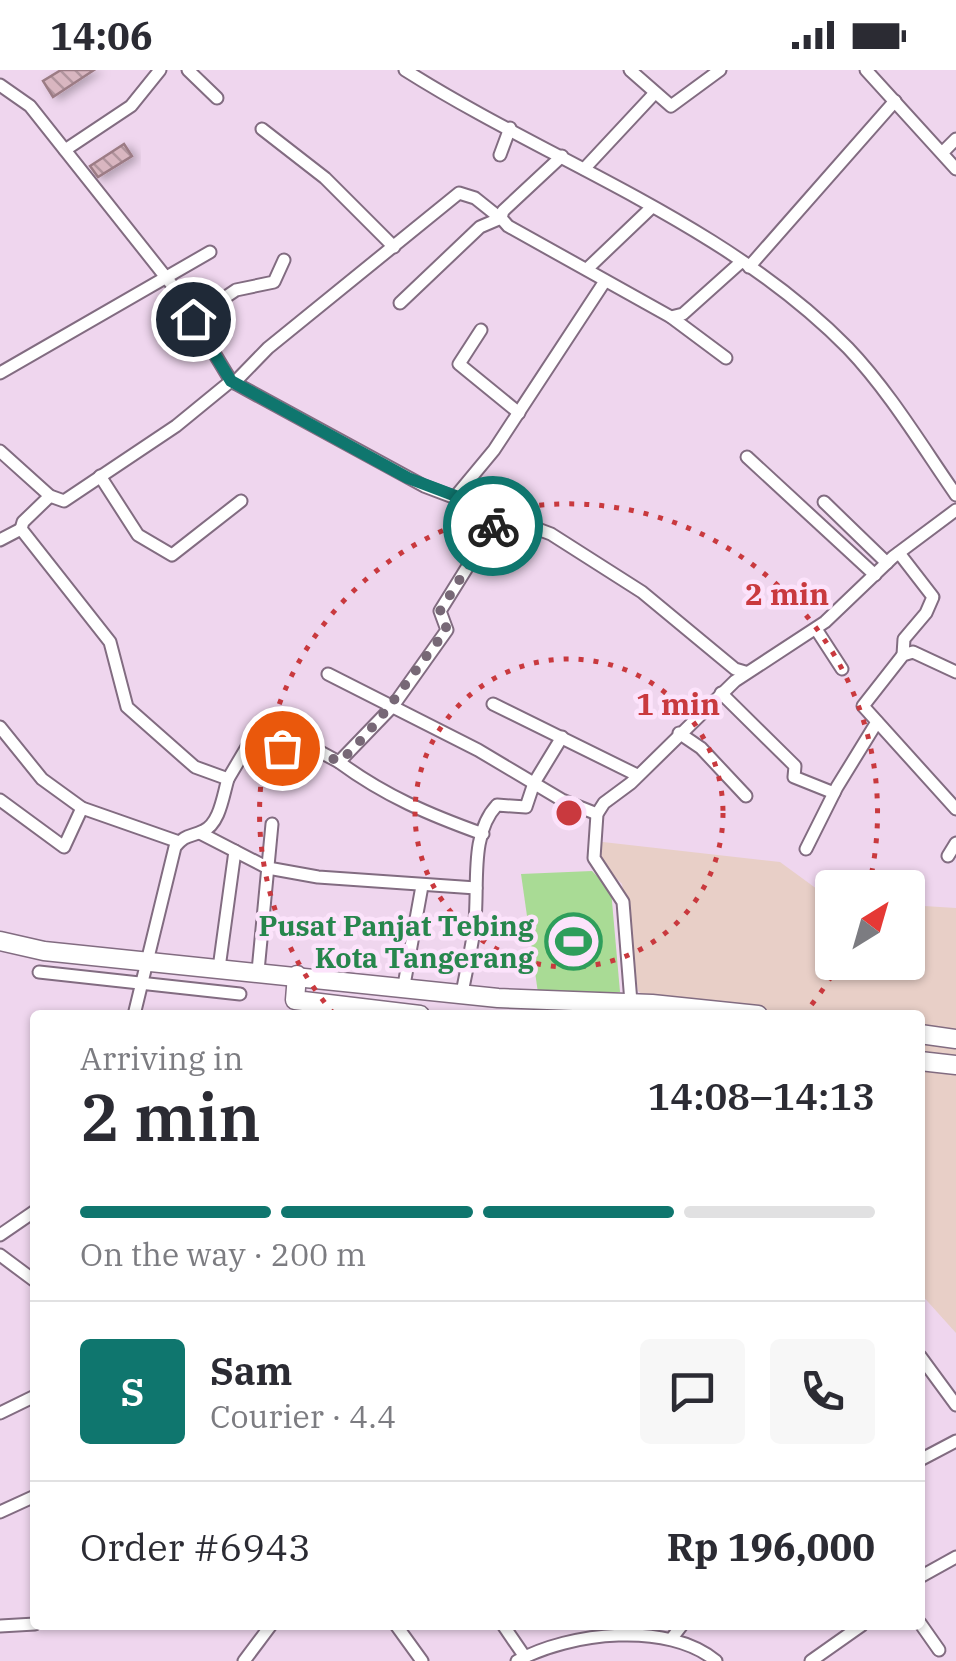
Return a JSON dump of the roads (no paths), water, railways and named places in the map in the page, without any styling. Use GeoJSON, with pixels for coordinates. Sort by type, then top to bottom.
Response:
{"type":"FeatureCollection","features":[{"type":"Feature","properties":{"kind":"street"},"geometry":{"type":"LineString","coordinates":[[65,150],[131,106],[160,70]]}},
{"type":"Feature","properties":{"kind":"street"},"geometry":{"type":"LineString","coordinates":[[188,70],[217,98]]}},
{"type":"Feature","properties":{"kind":"street"},"geometry":{"type":"LineString","coordinates":[[405,70],[652,206],[745,264],[804,308],[850,351],[956,495]]}},
{"type":"Feature","properties":{"kind":"street"},"geometry":{"type":"LineString","coordinates":[[630,70],[664,104],[677,105],[720,70]]}},
{"type":"Feature","properties":{"kind":"street"},"geometry":{"type":"LineString","coordinates":[[866,70],[956,169]]}},
{"type":"Feature","properties":{"kind":"street"},"geometry":{"type":"LineString","coordinates":[[0,85],[30,106],[168,280],[233,382],[408,478],[551,534],[609,570],[746,672]]}},
{"type":"Feature","properties":{"kind":"street"},"geometry":{"type":"LineString","coordinates":[[584,169],[654,94]]}},
{"type":"Feature","properties":{"kind":"street"},"geometry":{"type":"LineString","coordinates":[[672,318],[683,314],[745,264],[896,101]]}},
{"type":"Feature","properties":{"kind":"street"},"geometry":{"type":"LineString","coordinates":[[500,155],[510,128]]}},
{"type":"Feature","properties":{"kind":"street"},"geometry":{"type":"LineString","coordinates":[[262,129],[325,178],[394,246]]}},
{"type":"Feature","properties":{"kind":"street"},"geometry":{"type":"LineString","coordinates":[[943,152],[956,139]]}},
{"type":"Feature","properties":{"kind":"street"},"geometry":{"type":"LineString","coordinates":[[400,303],[480,227],[500,218],[562,156]]}},
{"type":"Feature","properties":{"kind":"street"},"geometry":{"type":"LineString","coordinates":[[0,451],[50,496],[64,501],[176,426],[233,382],[268,348],[459,194],[475,198],[500,218],[672,318],[726,358]]}},
{"type":"Feature","properties":{"kind":"street"},"geometry":{"type":"LineString","coordinates":[[587,269],[652,206]]}},
{"type":"Feature","properties":{"kind":"street"},"geometry":{"type":"LineString","coordinates":[[0,373],[168,280],[210,252]]}},
{"type":"Feature","properties":{"kind":"street"},"geometry":{"type":"LineString","coordinates":[[193,319],[236,290],[274,282],[284,260]]}},
{"type":"Feature","properties":{"kind":"street"},"geometry":{"type":"LineString","coordinates":[[454,497],[519,413],[604,280]]}},
{"type":"Feature","properties":{"kind":"street"},"geometry":{"type":"LineString","coordinates":[[481,330],[458,364],[519,413]]}},
{"type":"Feature","properties":{"kind":"street"},"geometry":{"type":"LineString","coordinates":[[746,458],[874,575]]}},
{"type":"Feature","properties":{"kind":"street"},"geometry":{"type":"LineString","coordinates":[[100,476],[138,536],[172,556],[242,501]]}},
{"type":"Feature","properties":{"kind":"street"},"geometry":{"type":"LineString","coordinates":[[50,496],[23,522],[22,529],[110,642],[128,707],[195,768],[228,779]]}},
{"type":"Feature","properties":{"kind":"street"},"geometry":{"type":"LineString","coordinates":[[824,502],[887,563]]}},
{"type":"Feature","properties":{"kind":"street"},"geometry":{"type":"LineString","coordinates":[[296,987],[404,985],[565,1008],[632,1009],[623,902],[594,858],[598,814],[609,797],[746,672],[816,629],[887,563],[956,510]]}},
{"type":"Feature","properties":{"kind":"street"},"geometry":{"type":"LineString","coordinates":[[339,762],[393,706],[447,630],[440,611],[501,513]]}},
{"type":"Feature","properties":{"kind":"street"},"geometry":{"type":"LineString","coordinates":[[0,540],[22,529]]}},
{"type":"Feature","properties":{"kind":"street"},"geometry":{"type":"LineString","coordinates":[[899,553],[933,591],[926,613],[904,639],[904,654],[863,706],[956,809]]}},
{"type":"Feature","properties":{"kind":"street"},"geometry":{"type":"LineString","coordinates":[[816,629],[842,669]]}},
{"type":"Feature","properties":{"kind":"street"},"geometry":{"type":"LineString","coordinates":[[904,654],[913,652],[956,672]]}},
{"type":"Feature","properties":{"kind":"street"},"geometry":{"type":"LineString","coordinates":[[328,674],[598,814]]}},
{"type":"Feature","properties":{"kind":"street"},"geometry":{"type":"LineString","coordinates":[[721,693],[795,766],[794,777],[834,794]]}},
{"type":"Feature","properties":{"kind":"street"},"geometry":{"type":"LineString","coordinates":[[493,704],[637,775]]}},
{"type":"Feature","properties":{"kind":"street"},"geometry":{"type":"LineString","coordinates":[[806,849],[878,722]]}},
{"type":"Feature","properties":{"kind":"street"},"geometry":{"type":"LineString","coordinates":[[0,727],[42,779],[82,808],[179,842],[214,822],[228,779],[254,735],[292,752],[315,749],[376,790],[421,812],[484,834]]}},
{"type":"Feature","properties":{"kind":"street"},"geometry":{"type":"LineString","coordinates":[[678,733],[701,748],[746,796]]}},
{"type":"Feature","properties":{"kind":"street"},"geometry":{"type":"LineString","coordinates":[[462,994],[484,834],[494,807],[522,810],[562,737]]}},
{"type":"Feature","properties":{"kind":"street"},"geometry":{"type":"LineString","coordinates":[[0,800],[64,848],[82,808]]}},
{"type":"Feature","properties":{"kind":"street"},"geometry":{"type":"LineString","coordinates":[[258,972],[272,824]]}},
{"type":"Feature","properties":{"kind":"street"},"geometry":{"type":"LineString","coordinates":[[200,833],[268,868],[422,886],[476,888]]}},
{"type":"Feature","properties":{"kind":"street"},"geometry":{"type":"LineString","coordinates":[[135,1010],[179,842]]}},
{"type":"Feature","properties":{"kind":"street"},"geometry":{"type":"LineString","coordinates":[[948,856],[956,843]]}},
{"type":"Feature","properties":{"kind":"street"},"geometry":{"type":"LineString","coordinates":[[219,968],[235,850]]}},
{"type":"Feature","properties":{"kind":"street"},"geometry":{"type":"LineString","coordinates":[[404,985],[422,886]]}},
{"type":"Feature","properties":{"kind":"street"},"geometry":{"type":"LineString","coordinates":[[0,942],[240,994]]}},
{"type":"Feature","properties":{"kind":"street"},"geometry":{"type":"LineString","coordinates":[[39,972],[219,968],[258,972],[296,987],[398,1010]]}},
{"type":"Feature","properties":{"kind":"street"},"geometry":{"type":"LineString","coordinates":[[925,1035],[956,1039]]}},
{"type":"Feature","properties":{"kind":"street"},"geometry":{"type":"LineString","coordinates":[[925,1062],[956,1066]]}},
{"type":"Feature","properties":{"kind":"street"},"geometry":{"type":"LineString","coordinates":[[0,1235],[30,1214]]}},
{"type":"Feature","properties":{"kind":"street"},"geometry":{"type":"LineString","coordinates":[[0,1255],[30,1277]]}},
{"type":"Feature","properties":{"kind":"street"},"geometry":{"type":"LineString","coordinates":[[925,1363],[956,1405]]}},
{"type":"Feature","properties":{"kind":"street"},"geometry":{"type":"LineString","coordinates":[[0,1414],[30,1399]]}},
{"type":"Feature","properties":{"kind":"street"},"geometry":{"type":"LineString","coordinates":[[925,1458],[956,1442]]}},
{"type":"Feature","properties":{"kind":"street"},"geometry":{"type":"LineString","coordinates":[[0,1512],[30,1498]]}},
{"type":"Feature","properties":{"kind":"street"},"geometry":{"type":"LineString","coordinates":[[925,1574],[956,1557]]}},
{"type":"Feature","properties":{"kind":"street"},"geometry":{"type":"LineString","coordinates":[[0,1626],[30,1624]]}},
{"type":"Feature","properties":{"kind":"street"},"geometry":{"type":"LineString","coordinates":[[244,1661],[267,1630]]}},
{"type":"Feature","properties":{"kind":"street"},"geometry":{"type":"LineString","coordinates":[[400,1630],[422,1661]]}},
{"type":"Feature","properties":{"kind":"street"},"geometry":{"type":"LineString","coordinates":[[506,1630],[521,1659],[582,1641],[669,1638],[699,1648],[716,1661]]}},
{"type":"Feature","properties":{"kind":"street"},"geometry":{"type":"LineString","coordinates":[[662,1630],[669,1638]]}},
{"type":"Feature","properties":{"kind":"street"},"geometry":{"type":"LineString","coordinates":[[669,1638],[677,1630]]}},
{"type":"Feature","properties":{"kind":"street"},"geometry":{"type":"LineString","coordinates":[[810,1661],[855,1630]]}},
{"type":"Feature","properties":{"kind":"street"},"geometry":{"type":"LineString","coordinates":[[925,1630],[940,1650]]}},
{"type":"Feature","properties":{"kind":"place","name":"Pusat Panjat Tebing Kota Tangerang"},"geometry":{"type":"Point","coordinates":[573,941]}}]}
